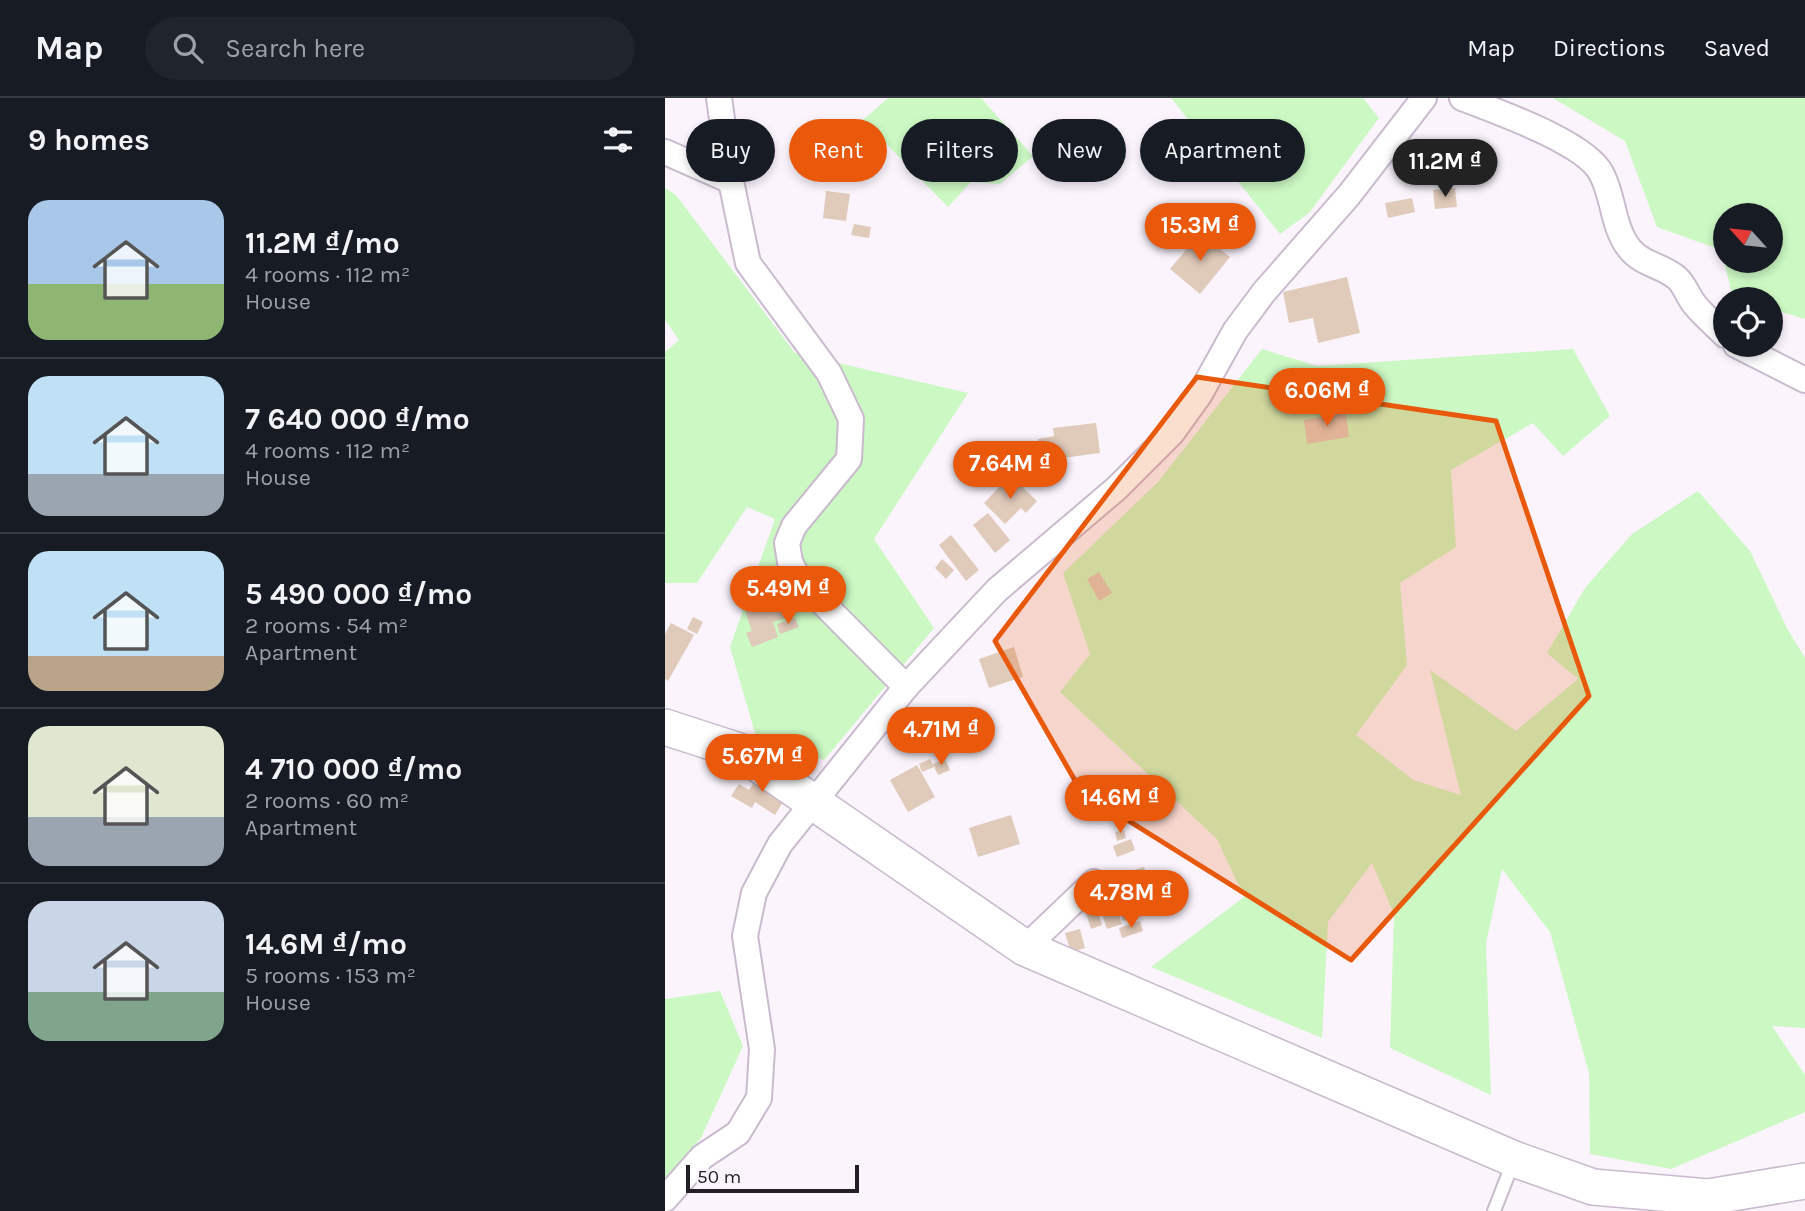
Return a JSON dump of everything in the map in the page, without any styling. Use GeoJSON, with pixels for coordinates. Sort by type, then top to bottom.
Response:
{"type":"FeatureCollection","features":[{"type":"Feature","properties":{"kind":"street"},"geometry":{"type":"LineString","coordinates":[[719,98],[722,119]]}},
{"type":"Feature","properties":{"kind":"street"},"geometry":{"type":"LineString","coordinates":[[665,1199],[702,1157],[738,1133],[759,1098],[762,1049],[745,936],[754,893],[780,844],[906,687],[997,590],[1107,497],[1172,433],[1200,394],[1235,331],[1264,292],[1365,176],[1424,98]]}},
{"type":"Feature","properties":{"kind":"street"},"geometry":{"type":"LineString","coordinates":[[1462,98],[1536,127],[1585,156],[1601,172],[1615,220],[1627,246],[1640,260],[1679,279],[1693,304],[1713,323]]}},
{"type":"Feature","properties":{"kind":"street"},"geometry":{"type":"LineString","coordinates":[[665,152],[686,161]]}},
{"type":"Feature","properties":{"kind":"street"},"geometry":{"type":"LineString","coordinates":[[731,182],[748,263],[829,373],[851,419],[849,458],[794,526],[787,543],[790,562],[799,579],[906,687]]}},
{"type":"Feature","properties":{"kind":"street"},"geometry":{"type":"LineString","coordinates":[[1760,357],[1805,380]]}},
{"type":"Feature","properties":{"kind":"street"},"geometry":{"type":"LineString","coordinates":[[665,727],[739,751],[1025,948],[1514,1159],[1593,1187],[1704,1204],[1805,1181]]}},
{"type":"Feature","properties":{"kind":"street"},"geometry":{"type":"LineString","coordinates":[[1025,948],[1094,882]]}},
{"type":"Feature","properties":{"kind":"lane"},"geometry":{"type":"LineString","coordinates":[[1494,1211],[1514,1159]]}},
{"type":"Feature","properties":{"kind":"highlighted area"},"geometry":{"type":"Polygon","coordinates":[[[1197,377],[1496,421],[1589,696],[1351,960],[1081,791],[995,641],[1197,377]]]}},
{"type":"Feature","properties":{"kind":"green space"},"geometry":{"type":"Polygon","coordinates":[[[888,98],[981,98],[1000,119],[901,119],[901,159],[887,145],[887,119],[864,119],[888,98]]]}},
{"type":"Feature","properties":{"kind":"green space"},"geometry":{"type":"Polygon","coordinates":[[[1171,98],[1363,98],[1379,118],[1309,213],[1280,234],[1238,182],[1305,182],[1305,119],[1188,119],[1171,98]]]}},
{"type":"Feature","properties":{"kind":"green space"},"geometry":{"type":"Polygon","coordinates":[[[1553,98],[1805,98],[1805,319],[1783,313],[1783,287],[1730,287],[1727,273],[1783,273],[1783,203],[1713,203],[1713,247],[1657,227],[1625,141],[1553,98]]]}},
{"type":"Feature","properties":{"kind":"green space"},"geometry":{"type":"Polygon","coordinates":[[[1018,139],[1032,155],[1018,169],[1018,139]]]}},
{"type":"Feature","properties":{"kind":"green space"},"geometry":{"type":"Polygon","coordinates":[[[924,182],[971,182],[948,207],[924,182]]]}},
{"type":"Feature","properties":{"kind":"green space"},"geometry":{"type":"Polygon","coordinates":[[[971,182],[1002,182],[1000,184],[971,182]]]}},
{"type":"Feature","properties":{"kind":"green space"},"geometry":{"type":"Polygon","coordinates":[[[665,188],[676,195],[795,353],[968,393],[874,539],[934,628],[824,760],[757,740],[730,647],[775,519],[747,507],[697,583],[665,583],[665,352],[679,340],[665,320],[665,188]]]}},
{"type":"Feature","properties":{"kind":"green space"},"geometry":{"type":"Polygon","coordinates":[[[1262,349],[1317,366],[1573,349],[1610,416],[1563,456],[1533,423],[1451,470],[1456,547],[1400,583],[1407,665],[1356,735],[1413,780],[1461,795],[1430,670],[1516,731],[1578,679],[1547,653],[1585,588],[1632,534],[1698,491],[1750,551],[1788,630],[1805,658],[1805,1028],[1772,1026],[1805,1075],[1805,1112],[1671,1169],[1590,1154],[1589,1073],[1550,932],[1502,869],[1486,943],[1491,1095],[1390,1048],[1394,914],[1372,863],[1328,922],[1322,1038],[1151,967],[1244,897],[1217,839],[1060,692],[1090,654],[1063,573],[1158,482],[1262,349]]]}},
{"type":"Feature","properties":{"kind":"green space"},"geometry":{"type":"Polygon","coordinates":[[[720,991],[743,1046],[701,1138],[665,1178],[665,999],[720,991]]]}},
{"type":"Feature","properties":{"kind":"building"},"geometry":{"type":"Polygon","coordinates":[[[1455,188],[1457,207],[1435,209],[1433,190],[1455,188]]]}},
{"type":"Feature","properties":{"kind":"building"},"geometry":{"type":"Polygon","coordinates":[[[826,191],[850,194],[846,221],[823,218],[826,191]]]}},
{"type":"Feature","properties":{"kind":"building"},"geometry":{"type":"Polygon","coordinates":[[[1412,198],[1415,212],[1388,218],[1385,203],[1412,198]]]}},
{"type":"Feature","properties":{"kind":"building"},"geometry":{"type":"Polygon","coordinates":[[[854,224],[871,227],[869,238],[851,235],[854,224]]]}},
{"type":"Feature","properties":{"kind":"building"},"geometry":{"type":"Polygon","coordinates":[[[1200,233],[1230,257],[1200,294],[1170,269],[1200,233]]]}},
{"type":"Feature","properties":{"kind":"building"},"geometry":{"type":"Polygon","coordinates":[[[1347,277],[1360,333],[1318,343],[1313,318],[1289,323],[1283,292],[1347,277]]]}},
{"type":"Feature","properties":{"kind":"building"},"geometry":{"type":"Polygon","coordinates":[[[1346,413],[1349,437],[1307,444],[1304,420],[1346,413]]]}},
{"type":"Feature","properties":{"kind":"building"},"geometry":{"type":"Polygon","coordinates":[[[1096,423],[1100,453],[1041,461],[1038,439],[1054,436],[1053,428],[1096,423]]]}},
{"type":"Feature","properties":{"kind":"building"},"geometry":{"type":"Polygon","coordinates":[[[1014,479],[1037,501],[1026,513],[1021,508],[1005,524],[984,503],[1002,484],[1005,487],[1014,479]]]}},
{"type":"Feature","properties":{"kind":"building"},"geometry":{"type":"Polygon","coordinates":[[[988,513],[1010,540],[995,553],[973,525],[988,513]]]}},
{"type":"Feature","properties":{"kind":"building"},"geometry":{"type":"Polygon","coordinates":[[[951,535],[979,570],[966,581],[939,545],[951,535]]]}},
{"type":"Feature","properties":{"kind":"building"},"geometry":{"type":"Polygon","coordinates":[[[942,559],[954,570],[946,579],[935,568],[942,559]]]}},
{"type":"Feature","properties":{"kind":"building"},"geometry":{"type":"Polygon","coordinates":[[[1099,572],[1112,593],[1099,601],[1087,579],[1099,572]]]}},
{"type":"Feature","properties":{"kind":"building"},"geometry":{"type":"Polygon","coordinates":[[[783,587],[792,616],[773,622],[778,637],[752,647],[746,633],[752,631],[742,602],[783,587]]]}},
{"type":"Feature","properties":{"kind":"building"},"geometry":{"type":"Polygon","coordinates":[[[693,617],[703,622],[697,634],[687,629],[693,617]]]}},
{"type":"Feature","properties":{"kind":"building"},"geometry":{"type":"Polygon","coordinates":[[[795,618],[799,627],[780,634],[777,624],[795,618]]]}},
{"type":"Feature","properties":{"kind":"building"},"geometry":{"type":"Polygon","coordinates":[[[671,623],[694,635],[668,681],[665,679],[665,634],[671,623]]]}},
{"type":"Feature","properties":{"kind":"building"},"geometry":{"type":"Polygon","coordinates":[[[1014,647],[1023,677],[989,688],[979,659],[1014,647]]]}},
{"type":"Feature","properties":{"kind":"building"},"geometry":{"type":"Polygon","coordinates":[[[930,759],[934,767],[922,772],[919,764],[930,759]]]}},
{"type":"Feature","properties":{"kind":"building"},"geometry":{"type":"Polygon","coordinates":[[[945,759],[950,770],[938,775],[933,764],[945,759]]]}},
{"type":"Feature","properties":{"kind":"building"},"geometry":{"type":"Polygon","coordinates":[[[917,765],[935,797],[908,812],[890,780],[917,765]]]}},
{"type":"Feature","properties":{"kind":"building"},"geometry":{"type":"Polygon","coordinates":[[[760,773],[789,792],[775,815],[755,802],[752,808],[731,796],[739,784],[749,790],[760,773]]]}},
{"type":"Feature","properties":{"kind":"building"},"geometry":{"type":"Polygon","coordinates":[[[1011,815],[1020,844],[978,857],[969,828],[1011,815]]]}},
{"type":"Feature","properties":{"kind":"building"},"geometry":{"type":"Polygon","coordinates":[[[1124,830],[1126,838],[1117,841],[1115,832],[1124,830]]]}},
{"type":"Feature","properties":{"kind":"building"},"geometry":{"type":"Polygon","coordinates":[[[1131,839],[1135,850],[1117,857],[1113,846],[1131,839]]]}},
{"type":"Feature","properties":{"kind":"building"},"geometry":{"type":"Polygon","coordinates":[[[1144,867],[1151,886],[1139,890],[1131,871],[1144,867]]]}},
{"type":"Feature","properties":{"kind":"building"},"geometry":{"type":"Polygon","coordinates":[[[1121,876],[1124,884],[1112,888],[1109,880],[1121,876]]]}},
{"type":"Feature","properties":{"kind":"building"},"geometry":{"type":"Polygon","coordinates":[[[1134,884],[1144,914],[1123,921],[1113,891],[1134,884]]]}},
{"type":"Feature","properties":{"kind":"building"},"geometry":{"type":"Polygon","coordinates":[[[1110,888],[1122,924],[1107,929],[1095,893],[1110,888]]]}},
{"type":"Feature","properties":{"kind":"building"},"geometry":{"type":"Polygon","coordinates":[[[1092,894],[1102,925],[1091,929],[1081,898],[1092,894]]]}},
{"type":"Feature","properties":{"kind":"building"},"geometry":{"type":"Polygon","coordinates":[[[1140,921],[1143,931],[1122,938],[1119,928],[1140,921]]]}},
{"type":"Feature","properties":{"kind":"building"},"geometry":{"type":"Polygon","coordinates":[[[1080,929],[1085,948],[1071,952],[1065,933],[1080,929]]]}}]}
